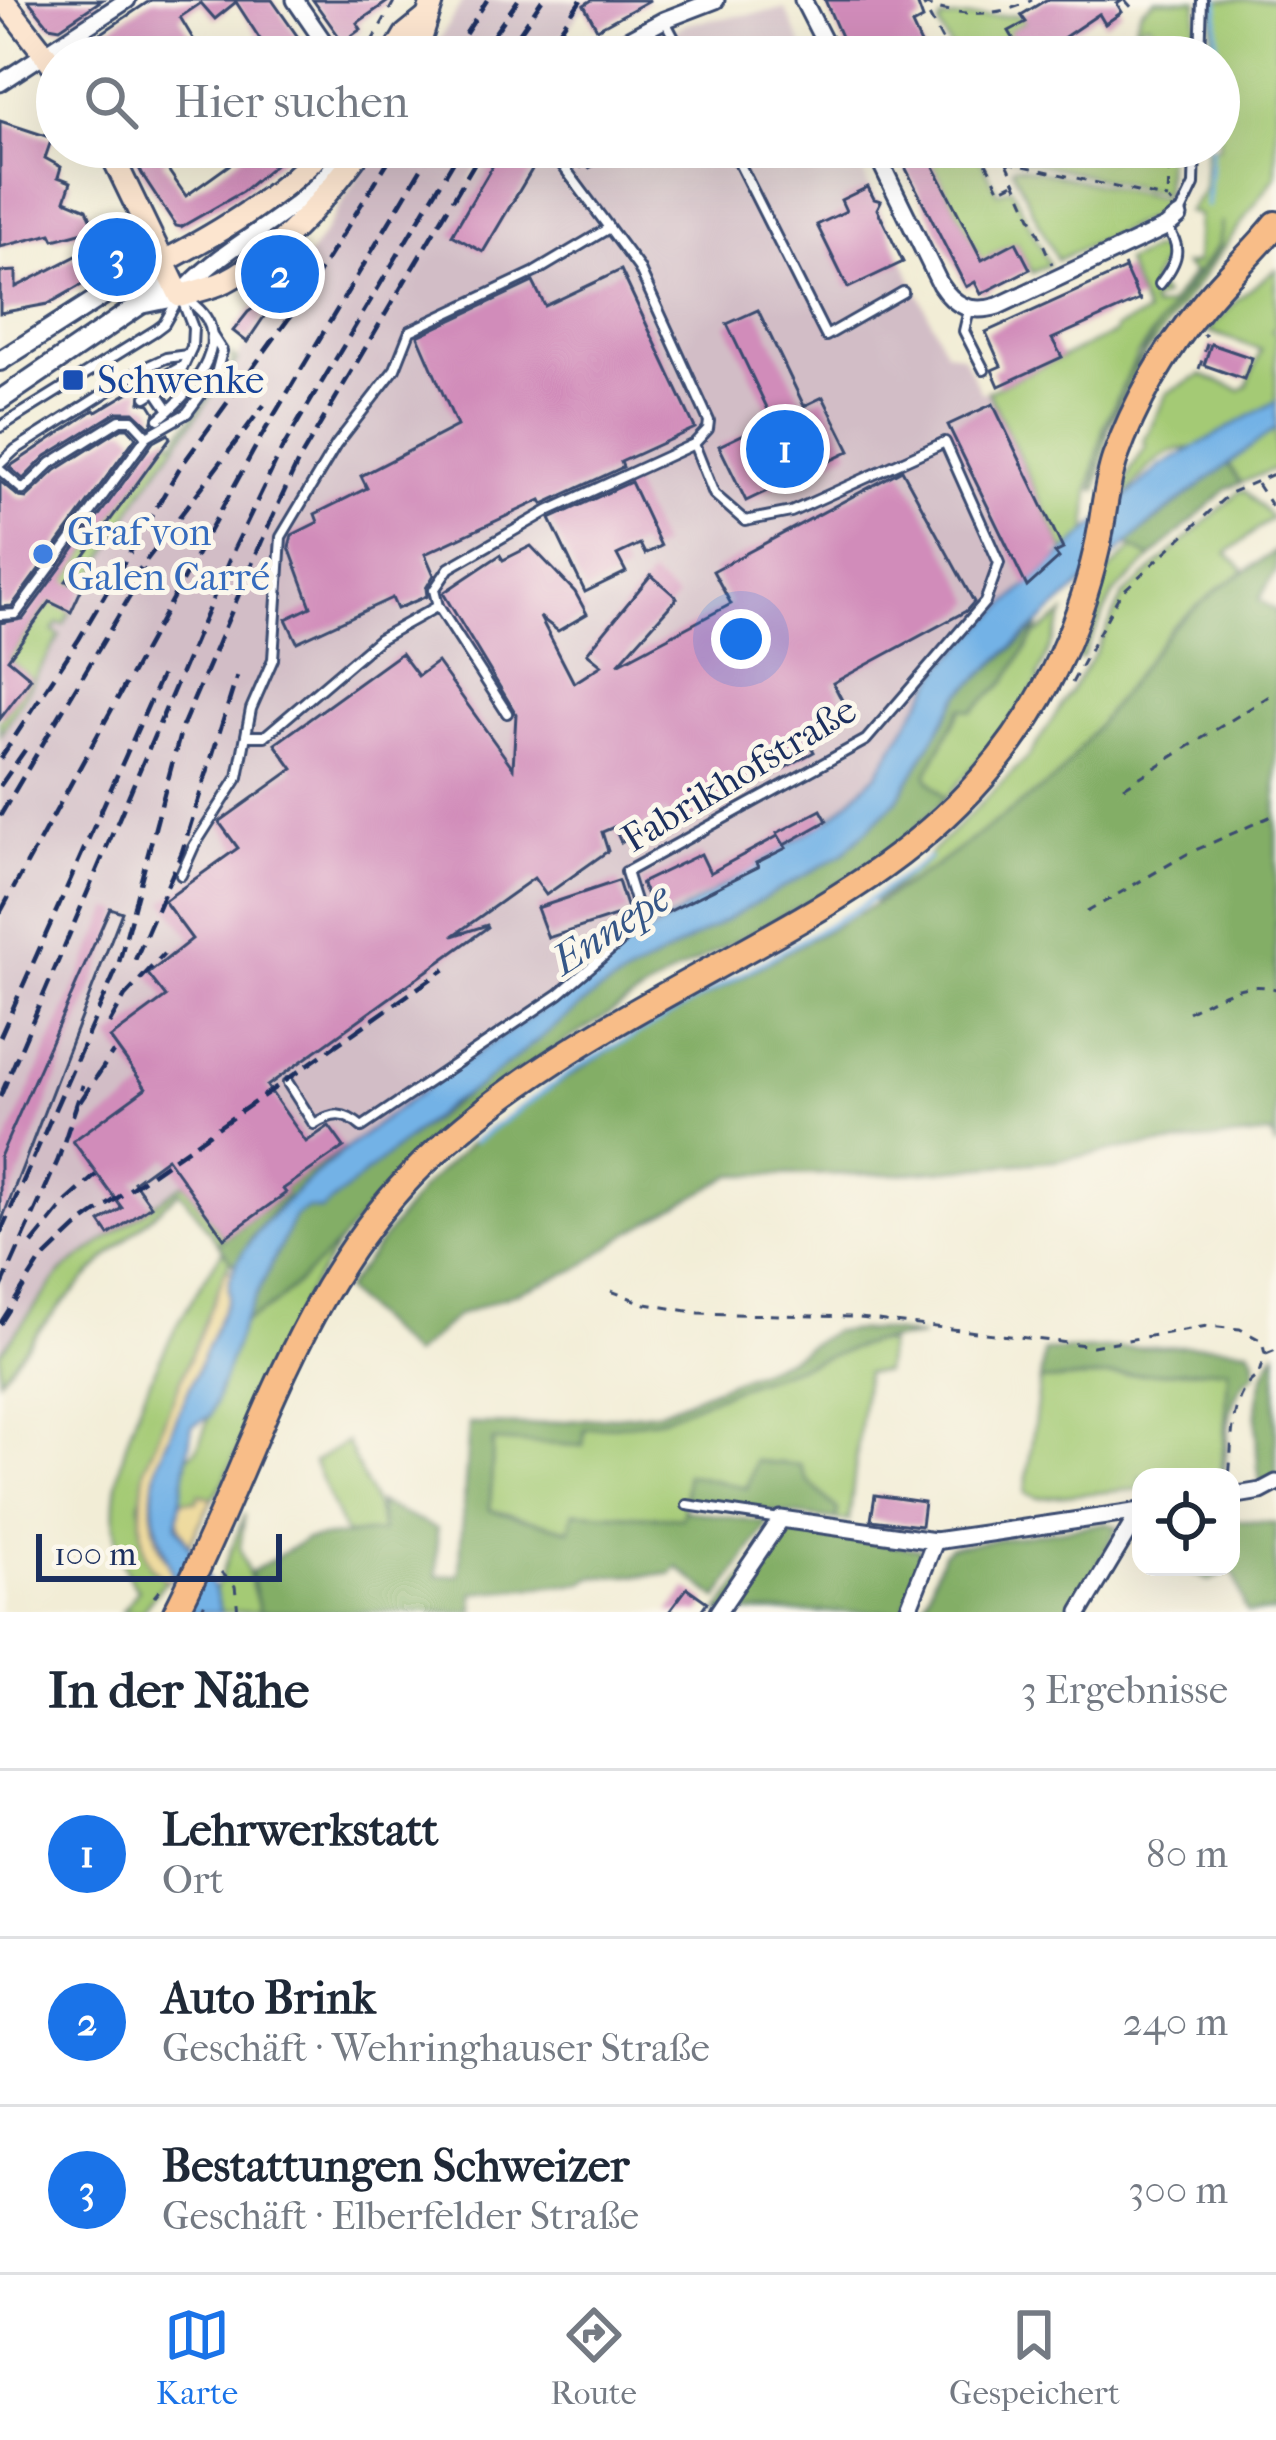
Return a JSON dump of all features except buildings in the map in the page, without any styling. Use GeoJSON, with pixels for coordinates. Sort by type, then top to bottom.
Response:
{"type":"FeatureCollection","features":[{"type":"Feature","properties":{"kind":"main road"},"geometry":{"type":"LineString","coordinates":[[3,0],[36,43]]}},
{"type":"Feature","properties":{"kind":"main road"},"geometry":{"type":"LineString","coordinates":[[404,36],[430,9]]}},
{"type":"Feature","properties":{"kind":"main road"},"geometry":{"type":"LineString","coordinates":[[118,168],[180,296],[228,280],[263,254],[346,168]]}},
{"type":"Feature","properties":{"kind":"main road"},"geometry":{"type":"LineString","coordinates":[[163,262],[204,241],[283,188],[304,168]]}},
{"type":"Feature","properties":{"kind":"main road"},"geometry":{"type":"LineString","coordinates":[[176,1612],[317,1302],[369,1225],[414,1173],[485,1112],[596,1034],[859,886],[911,849],[988,772],[1037,703],[1066,643],[1089,579],[1114,460],[1156,372],[1187,325],[1276,224]]}},
{"type":"Feature","properties":{"kind":"street"},"geometry":{"type":"LineString","coordinates":[[84,36],[127,0]]}},
{"type":"Feature","properties":{"kind":"street"},"geometry":{"type":"LineString","coordinates":[[295,0],[320,36]]}},
{"type":"Feature","properties":{"kind":"street"},"geometry":{"type":"LineString","coordinates":[[635,36],[716,0]]}},
{"type":"Feature","properties":{"kind":"street"},"geometry":{"type":"LineString","coordinates":[[803,0],[821,36]]}},
{"type":"Feature","properties":{"kind":"street"},"geometry":{"type":"LineString","coordinates":[[0,83],[36,69]]}},
{"type":"Feature","properties":{"kind":"street"},"geometry":{"type":"LineString","coordinates":[[141,304],[180,296],[200,269],[259,231],[305,193],[326,168]]}},
{"type":"Feature","properties":{"kind":"street"},"geometry":{"type":"LineString","coordinates":[[883,168],[940,284],[954,302],[969,309],[998,306],[1173,221]]}},
{"type":"Feature","properties":{"kind":"street"},"geometry":{"type":"LineString","coordinates":[[0,361],[163,262],[164,278],[141,304],[0,400]]}},
{"type":"Feature","properties":{"kind":"street"},"geometry":{"type":"LineString","coordinates":[[1240,1494],[1276,1483]]}},
{"type":"Feature","properties":{"kind":"street"},"geometry":{"type":"LineString","coordinates":[[718,1612],[781,1519],[935,1540],[1132,1512]]}},
{"type":"Feature","properties":{"kind":"street"},"geometry":{"type":"LineString","coordinates":[[1080,1612],[1132,1524]]}},
{"type":"Feature","properties":{"kind":"street"},"geometry":{"type":"LineString","coordinates":[[907,1612],[935,1540]]}},
{"type":"Feature","properties":{"kind":"lane"},"geometry":{"type":"LineString","coordinates":[[1201,36],[1202,0]]}},
{"type":"Feature","properties":{"kind":"lane"},"geometry":{"type":"LineString","coordinates":[[664,20],[673,36]]}},
{"type":"Feature","properties":{"kind":"lane","name":"Fabrikhofstraße"},"geometry":{"type":"LineString","coordinates":[[288,1083],[314,1124],[331,1114],[348,1115],[362,1127],[559,994],[641,923],[626,872],[866,740],[985,602],[999,563],[945,442],[791,512],[745,520],[714,494],[694,444],[704,437],[709,421],[639,268],[565,168]]}},
{"type":"Feature","properties":{"kind":"lane"},"geometry":{"type":"LineString","coordinates":[[741,168],[826,336],[904,292]]}},
{"type":"Feature","properties":{"kind":"lane"},"geometry":{"type":"LineString","coordinates":[[1160,284],[1177,261],[1173,221],[1194,185],[1195,168]]}},
{"type":"Feature","properties":{"kind":"lane"},"geometry":{"type":"LineString","coordinates":[[182,874],[194,846],[238,778],[251,709],[273,659],[281,537],[336,445],[395,369],[410,331],[535,272],[609,228]]}},
{"type":"Feature","properties":{"kind":"lane"},"geometry":{"type":"LineString","coordinates":[[161,424],[187,413],[221,364],[222,352],[202,310],[180,296]]}},
{"type":"Feature","properties":{"kind":"lane"},"geometry":{"type":"LineString","coordinates":[[146,397],[166,388],[194,338],[180,296]]}},
{"type":"Feature","properties":{"kind":"lane"},"geometry":{"type":"LineString","coordinates":[[0,427],[164,324],[180,296]]}},
{"type":"Feature","properties":{"kind":"lane"},"geometry":{"type":"LineString","coordinates":[[969,309],[964,331],[984,370]]}},
{"type":"Feature","properties":{"kind":"lane"},"geometry":{"type":"LineString","coordinates":[[0,615],[16,614],[147,436],[200,375],[213,337]]}},
{"type":"Feature","properties":{"kind":"lane"},"geometry":{"type":"LineString","coordinates":[[147,436],[132,421],[120,420],[50,463],[23,490],[0,467],[15,450],[134,377],[166,358],[187,355]]}},
{"type":"Feature","properties":{"kind":"lane"},"geometry":{"type":"LineString","coordinates":[[134,377],[146,379],[170,410]]}},
{"type":"Feature","properties":{"kind":"lane"},"geometry":{"type":"LineString","coordinates":[[507,713],[438,605],[434,590],[448,568],[548,511],[694,444]]}},
{"type":"Feature","properties":{"kind":"lane"},"geometry":{"type":"LineString","coordinates":[[248,736],[265,736],[379,639],[438,605]]}},
{"type":"Feature","properties":{"kind":"lane"},"geometry":{"type":"LineString","coordinates":[[687,1505],[781,1519]]}},
{"type":"Feature","properties":{"kind":"path"},"geometry":{"type":"LineString","coordinates":[[374,36],[395,0]]}},
{"type":"Feature","properties":{"kind":"path"},"geometry":{"type":"LineString","coordinates":[[922,2],[948,12],[976,14],[1032,0]]}},
{"type":"Feature","properties":{"kind":"path"},"geometry":{"type":"LineString","coordinates":[[1124,0],[1135,10]]}},
{"type":"Feature","properties":{"kind":"path"},"geometry":{"type":"LineString","coordinates":[[922,2],[939,36]]}},
{"type":"Feature","properties":{"kind":"path"},"geometry":{"type":"LineString","coordinates":[[989,168],[1000,190],[1016,182]]}},
{"type":"Feature","properties":{"kind":"path"},"geometry":{"type":"LineString","coordinates":[[1009,168],[1058,277]]}},
{"type":"Feature","properties":{"kind":"path"},"geometry":{"type":"LineString","coordinates":[[1032,168],[1168,199],[1170,168]]}},
{"type":"Feature","properties":{"kind":"path"},"geometry":{"type":"LineString","coordinates":[[1117,250],[1141,302]]}},
{"type":"Feature","properties":{"kind":"path"},"geometry":{"type":"LineString","coordinates":[[1187,325],[1209,338],[1198,369]]}},
{"type":"Feature","properties":{"kind":"path"},"geometry":{"type":"LineString","coordinates":[[1068,690],[1120,594],[1230,493],[1276,473]]}},
{"type":"Feature","properties":{"kind":"path"},"geometry":{"type":"LineString","coordinates":[[1256,482],[1276,513]]}},
{"type":"Feature","properties":{"kind":"path"},"geometry":{"type":"LineString","coordinates":[[1124,788],[1276,692]]}},
{"type":"Feature","properties":{"kind":"path"},"geometry":{"type":"LineString","coordinates":[[1087,912],[1187,854],[1276,814]]}},
{"type":"Feature","properties":{"kind":"path"},"geometry":{"type":"LineString","coordinates":[[1188,1012],[1222,993],[1260,984],[1276,989]]}},
{"type":"Feature","properties":{"kind":"path"},"geometry":{"type":"LineString","coordinates":[[611,1292],[699,1313],[852,1317],[1093,1346],[1207,1326],[1240,1329],[1262,1341],[1264,1354],[1258,1376],[1247,1382],[1239,1397],[1229,1468]]}},
{"type":"Feature","properties":{"kind":"path"},"geometry":{"type":"LineString","coordinates":[[1264,1354],[1276,1350]]}},
{"type":"Feature","properties":{"kind":"path"},"geometry":{"type":"LineString","coordinates":[[217,1575],[219,1569],[235,1586],[238,1612]]}},
{"type":"Feature","properties":{"kind":"path"},"geometry":{"type":"LineString","coordinates":[[154,1597],[162,1587]]}},
{"type":"Feature","properties":{"kind":"shaded area"},"geometry":{"type":"Polygon","coordinates":[[[463,0],[589,0],[563,36],[442,36],[463,0]]]}},
{"type":"Feature","properties":{"kind":"shaded area"},"geometry":{"type":"Polygon","coordinates":[[[785,9],[798,36],[663,36],[689,23],[785,9]]]}},
{"type":"Feature","properties":{"kind":"shaded area"},"geometry":{"type":"Polygon","coordinates":[[[363,168],[477,168],[466,185],[483,168],[861,168],[945,350],[963,356],[981,393],[988,391],[1065,552],[944,664],[877,774],[816,829],[785,844],[786,848],[757,863],[758,867],[618,952],[594,974],[392,1114],[237,1270],[180,1191],[67,1296],[29,1337],[0,1379],[0,735],[60,636],[53,632],[77,581],[88,585],[141,493],[321,238],[363,168]]]}},
{"type":"Feature","properties":{"kind":"green space"},"geometry":{"type":"Polygon","coordinates":[[[1155,0],[1197,0],[1196,36],[1157,36],[1149,23],[1135,27],[1141,10],[1155,0]]]}},
{"type":"Feature","properties":{"kind":"green space"},"geometry":{"type":"Polygon","coordinates":[[[1214,0],[1276,0],[1276,176],[1143,358],[1109,428],[1097,490],[1093,490],[1102,440],[1129,376],[1220,246],[1221,221],[1218,245],[1137,355],[1104,426],[1089,490],[1087,534],[1065,552],[988,391],[1146,314],[1125,262],[1160,246],[1168,254],[1151,282],[1164,296],[1151,302],[1153,308],[1168,306],[1193,273],[1184,265],[1196,263],[1198,215],[1187,212],[1203,191],[1205,168],[1240,168],[1240,36],[1212,36],[1214,0]]]}},
{"type":"Feature","properties":{"kind":"green space"},"geometry":{"type":"Polygon","coordinates":[[[1021,15],[1026,22],[1010,31],[1013,36],[944,36],[939,25],[942,19],[1021,15]]]}},
{"type":"Feature","properties":{"kind":"green space"},"geometry":{"type":"Polygon","coordinates":[[[935,168],[986,168],[998,193],[1011,187],[1049,264],[1032,273],[1016,243],[991,255],[984,265],[935,168]]]}},
{"type":"Feature","properties":{"kind":"green space"},"geometry":{"type":"Polygon","coordinates":[[[1012,168],[1163,199],[1167,205],[1163,211],[1057,260],[1012,168]]]}},
{"type":"Feature","properties":{"kind":"green space"},"geometry":{"type":"Polygon","coordinates":[[[1057,168],[1166,168],[1165,194],[1057,168]]]}},
{"type":"Feature","properties":{"kind":"green space"},"geometry":{"type":"Polygon","coordinates":[[[1276,269],[1276,326],[1272,331],[1276,334],[1276,401],[1195,449],[1160,458],[1118,508],[1167,393],[1201,375],[1240,390],[1247,386],[1261,350],[1208,331],[1276,269]]]}},
{"type":"Feature","properties":{"kind":"green space"},"geometry":{"type":"Polygon","coordinates":[[[231,355],[238,360],[141,493],[88,586],[76,581],[67,598],[71,612],[64,625],[58,623],[53,631],[60,636],[0,735],[0,719],[30,678],[8,659],[170,438],[173,442],[232,364],[231,355]]]}},
{"type":"Feature","properties":{"kind":"green space"},"geometry":{"type":"Polygon","coordinates":[[[1276,428],[1276,468],[1241,483],[1228,464],[1276,428]]]}},
{"type":"Feature","properties":{"kind":"green space"},"geometry":{"type":"Polygon","coordinates":[[[1228,464],[1241,483],[1227,489],[1151,558],[1126,544],[1228,464]]]}},
{"type":"Feature","properties":{"kind":"green space"},"geometry":{"type":"Polygon","coordinates":[[[1240,491],[1272,518],[1227,553],[1245,571],[1218,589],[1130,683],[1059,776],[936,866],[873,902],[930,859],[1029,756],[1095,653],[1123,596],[1240,491]]]}},
{"type":"Feature","properties":{"kind":"green space"},"geometry":{"type":"Polygon","coordinates":[[[1133,548],[1151,558],[1113,595],[1082,658],[1073,659],[1106,574],[1133,548]]]}},
{"type":"Feature","properties":{"kind":"green space"},"geometry":{"type":"Polygon","coordinates":[[[1276,551],[1276,571],[1259,600],[1276,610],[1276,1148],[1271,1134],[1129,1148],[1055,1161],[901,1174],[733,1175],[629,1233],[578,1269],[458,1315],[412,1356],[344,1290],[421,1189],[467,1146],[524,1105],[628,1039],[879,902],[1059,776],[1172,627],[1276,551]]]}},
{"type":"Feature","properties":{"kind":"green space"},"geometry":{"type":"Polygon","coordinates":[[[1064,614],[1040,679],[995,746],[946,798],[927,773],[962,708],[972,711],[1005,682],[1035,635],[1064,614]]]}},
{"type":"Feature","properties":{"kind":"green space"},"geometry":{"type":"Polygon","coordinates":[[[1039,626],[1005,682],[972,711],[961,708],[927,773],[946,798],[902,841],[820,895],[668,977],[503,1081],[413,1156],[339,1243],[275,1304],[243,1323],[295,1216],[388,1154],[597,993],[842,854],[898,799],[959,695],[1039,626]]]}},
{"type":"Feature","properties":{"kind":"green space"},"geometry":{"type":"Polygon","coordinates":[[[344,1147],[274,1210],[251,1238],[237,1270],[218,1243],[344,1147]]]}},
{"type":"Feature","properties":{"kind":"green space"},"geometry":{"type":"Polygon","coordinates":[[[184,1183],[224,1238],[218,1243],[180,1191],[84,1281],[0,1379],[0,1353],[62,1271],[184,1183]]]}},
{"type":"Feature","properties":{"kind":"green space"},"geometry":{"type":"Polygon","coordinates":[[[339,1243],[306,1295],[223,1483],[213,1498],[200,1495],[197,1501],[180,1500],[188,1457],[198,1447],[243,1323],[275,1304],[339,1243]]]}},
{"type":"Feature","properties":{"kind":"green space"},"geometry":{"type":"Polygon","coordinates":[[[223,1250],[230,1260],[139,1502],[150,1566],[166,1580],[141,1612],[122,1612],[138,1590],[119,1554],[115,1511],[121,1465],[155,1369],[223,1250]]]}},
{"type":"Feature","properties":{"kind":"green space"},"geometry":{"type":"Polygon","coordinates":[[[879,1330],[922,1337],[872,1342],[657,1420],[585,1429],[583,1446],[493,1441],[490,1510],[569,1530],[574,1512],[682,1518],[684,1510],[768,1523],[718,1599],[677,1567],[672,1574],[592,1577],[583,1583],[473,1593],[474,1612],[260,1612],[250,1573],[306,1539],[382,1532],[378,1503],[437,1529],[437,1576],[459,1575],[469,1424],[528,1425],[658,1412],[791,1357],[833,1331],[879,1330]]]}},
{"type":"Feature","properties":{"kind":"green space"},"geometry":{"type":"Polygon","coordinates":[[[872,1342],[888,1343],[884,1372],[866,1373],[849,1521],[837,1520],[838,1511],[807,1480],[800,1465],[756,1461],[747,1488],[687,1474],[683,1518],[574,1512],[569,1530],[490,1510],[493,1440],[582,1446],[585,1429],[657,1420],[872,1342]]]}},
{"type":"Feature","properties":{"kind":"green space"},"geometry":{"type":"Polygon","coordinates":[[[1208,1345],[1249,1349],[1255,1374],[1233,1405],[1225,1468],[1228,1368],[1040,1381],[1044,1351],[1208,1345]]]}},
{"type":"Feature","properties":{"kind":"green space"},"geometry":{"type":"Polygon","coordinates":[[[1276,1351],[1276,1475],[1260,1484],[1259,1398],[1276,1351]]]}},
{"type":"Feature","properties":{"kind":"green space"},"geometry":{"type":"Polygon","coordinates":[[[1229,1368],[1222,1468],[1132,1468],[1132,1490],[1038,1498],[1025,1493],[1040,1381],[1229,1368]]]}},
{"type":"Feature","properties":{"kind":"green space"},"geometry":{"type":"Polygon","coordinates":[[[347,1442],[382,1532],[345,1534],[314,1462],[347,1442]]]}},
{"type":"Feature","properties":{"kind":"green space"},"geometry":{"type":"Polygon","coordinates":[[[755,1461],[800,1465],[807,1480],[838,1511],[837,1520],[685,1501],[686,1474],[747,1488],[755,1461]]]}},
{"type":"Feature","properties":{"kind":"green space"},"geometry":{"type":"Polygon","coordinates":[[[245,1514],[240,1548],[260,1612],[221,1612],[215,1591],[245,1514]]]}},
{"type":"Feature","properties":{"kind":"green space"},"geometry":{"type":"Polygon","coordinates":[[[1240,1521],[1276,1523],[1276,1612],[1246,1612],[1235,1576],[1240,1576],[1240,1521]]]}},
{"type":"Feature","properties":{"kind":"green space"},"geometry":{"type":"Polygon","coordinates":[[[1106,1523],[1118,1527],[1073,1612],[937,1612],[923,1607],[943,1553],[950,1547],[1106,1523]]]}},
{"type":"Feature","properties":{"kind":"green space"},"geometry":{"type":"Polygon","coordinates":[[[780,1529],[919,1549],[923,1556],[903,1612],[718,1612],[780,1529]]]}},
{"type":"Feature","properties":{"kind":"sand"},"geometry":{"type":"Polygon","coordinates":[[[226,1270],[237,1270],[230,1279],[229,1296],[155,1476],[155,1533],[175,1570],[167,1582],[153,1569],[144,1548],[145,1467],[226,1270]]]}},
{"type":"Feature","properties":{"kind":"sand"},"geometry":{"type":"Polygon","coordinates":[[[199,1494],[213,1498],[189,1545],[179,1524],[180,1500],[197,1501],[199,1494]]]}},
{"type":"Feature","properties":{"kind":"water"},"geometry":{"type":"Polygon","coordinates":[[[1276,401],[1276,428],[1152,522],[959,695],[898,799],[842,854],[597,993],[478,1087],[450,1103],[322,1210],[308,1208],[295,1216],[243,1323],[210,1416],[192,1426],[177,1525],[215,1591],[221,1612],[183,1612],[156,1524],[158,1462],[229,1296],[238,1260],[271,1217],[321,1170],[445,1075],[594,974],[618,952],[832,817],[877,774],[944,664],[994,616],[1161,466],[1276,401]]]}},
{"type":"Feature","properties":{"kind":"waterway"},"geometry":{"type":"LineString","coordinates":[[1217,36],[1218,0]]}},
{"type":"Feature","properties":{"kind":"waterway"},"geometry":{"type":"LineString","coordinates":[[1207,206],[1210,168]]}},
{"type":"Feature","properties":{"kind":"waterway"},"geometry":{"type":"LineString","coordinates":[[474,1142],[578,1067],[860,907],[929,858]]}},
{"type":"Feature","properties":{"kind":"railway"},"geometry":{"type":"LineString","coordinates":[[464,36],[487,0]]}},
{"type":"Feature","properties":{"kind":"railway"},"geometry":{"type":"LineString","coordinates":[[493,36],[518,0]]}},
{"type":"Feature","properties":{"kind":"railway"},"geometry":{"type":"LineString","coordinates":[[517,36],[542,0]]}},
{"type":"Feature","properties":{"kind":"railway"},"geometry":{"type":"LineString","coordinates":[[556,36],[581,0]]}},
{"type":"Feature","properties":{"kind":"railway"},"geometry":{"type":"LineString","coordinates":[[0,759],[79,639],[179,469],[300,303],[384,168]]}},
{"type":"Feature","properties":{"kind":"railway"},"geometry":{"type":"LineString","coordinates":[[0,913],[261,437],[421,168]]}},
{"type":"Feature","properties":{"kind":"railway"},"geometry":{"type":"LineString","coordinates":[[0,1097],[234,549],[282,449],[449,168]]}},
{"type":"Feature","properties":{"kind":"railway"},"geometry":{"type":"LineString","coordinates":[[0,1234],[118,966],[182,727],[270,522],[298,462],[472,168]]}},
{"type":"Feature","properties":{"kind":"railway"},"geometry":{"type":"LineString","coordinates":[[130,582],[264,405]]}},
{"type":"Feature","properties":{"kind":"railway"},"geometry":{"type":"LineString","coordinates":[[0,816],[146,569]]}},
{"type":"Feature","properties":{"kind":"railway"},"geometry":{"type":"LineString","coordinates":[[0,1037],[164,670]]}},
{"type":"Feature","properties":{"kind":"railway"},"geometry":{"type":"LineString","coordinates":[[135,960],[182,852],[237,676]]}},
{"type":"Feature","properties":{"kind":"railway"},"geometry":{"type":"LineString","coordinates":[[0,786],[25,750]]}},
{"type":"Feature","properties":{"kind":"railway"},"geometry":{"type":"LineString","coordinates":[[109,1024],[125,996],[164,954]]}},
{"type":"Feature","properties":{"kind":"railway"},"geometry":{"type":"LineString","coordinates":[[0,1324],[39,1263],[80,1224],[445,969]]}},
{"type":"Feature","properties":{"kind":"railway"},"geometry":{"type":"LineString","coordinates":[[80,1102],[113,1052]]}},
{"type":"Feature","properties":{"kind":"railway"},"geometry":{"type":"LineString","coordinates":[[0,1290],[58,1160],[83,1085]]}},
{"type":"Feature","properties":{"kind":"railway"},"geometry":{"type":"LineString","coordinates":[[32,1244],[96,1175]]}},
{"type":"Feature","properties":{"kind":"place","name":"Bestattungen Schweizer"},"geometry":{"type":"Point","coordinates":[117,257]}},
{"type":"Feature","properties":{"kind":"place","name":"Auto Brink"},"geometry":{"type":"Point","coordinates":[280,274]}},
{"type":"Feature","properties":{"kind":"place","name":"Schwenke"},"geometry":{"type":"Point","coordinates":[73,380]}},
{"type":"Feature","properties":{"kind":"place","name":"Lehrwerkstatt"},"geometry":{"type":"Point","coordinates":[785,449]}},
{"type":"Feature","properties":{"kind":"place","name":"Graf von Galen Carré"},"geometry":{"type":"Point","coordinates":[43,554]}},
{"type":"Feature","properties":{"kind":"water label","name":"Ennepe"},"geometry":{"type":"Point","coordinates":[611,929]}}]}
